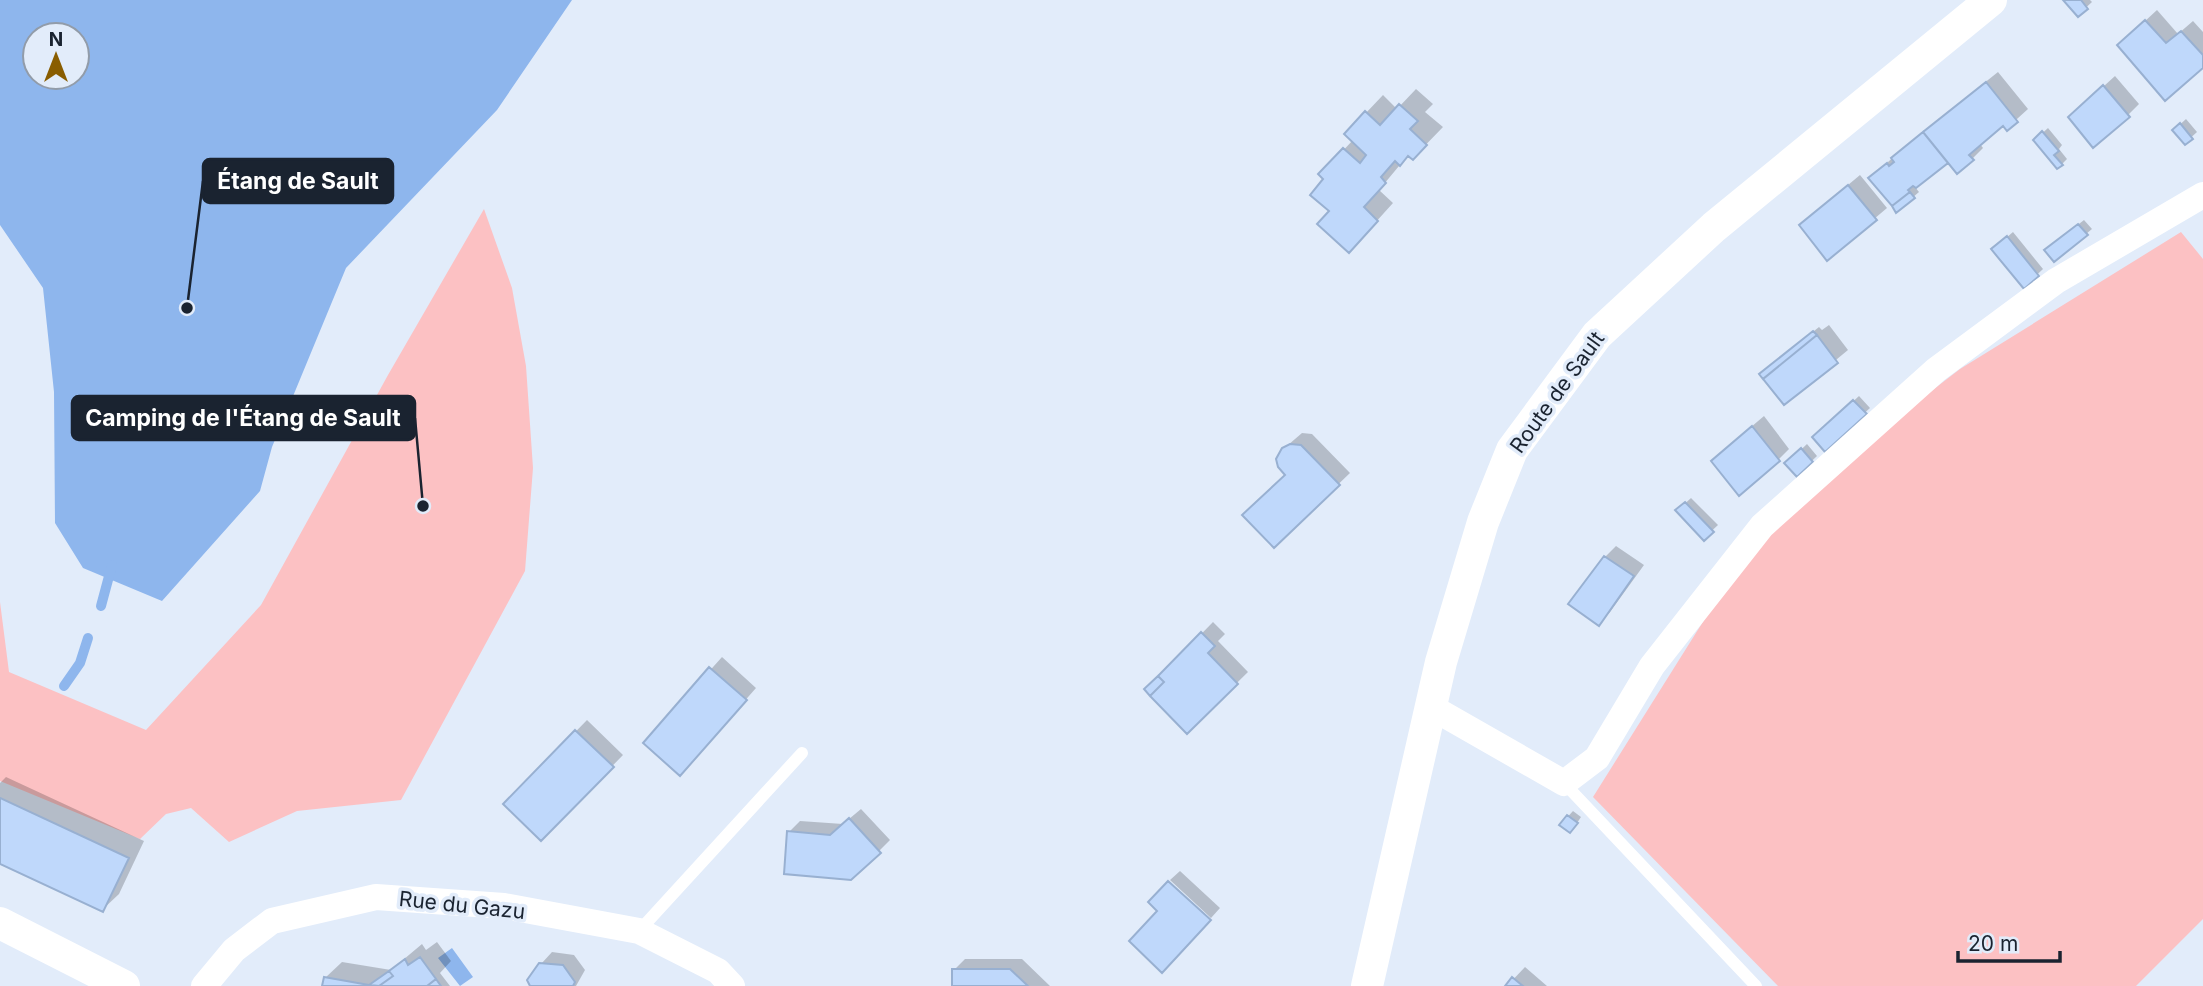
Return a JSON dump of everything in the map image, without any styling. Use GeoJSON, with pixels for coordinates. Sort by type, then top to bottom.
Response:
{"type":"FeatureCollection","features":[{"type":"Feature","properties":{"kind":"street","name":"Route de Sault"},"geometry":{"type":"LineString","coordinates":[[1367,986],[1441,662],[1483,522],[1512,450],[1597,335],[1714,227],[1991,0]]}},
{"type":"Feature","properties":{"kind":"street"},"geometry":{"type":"LineString","coordinates":[[1431,707],[1564,783],[1597,758],[1652,666],[1762,526],[1936,370],[2056,281],[2203,195]]}},
{"type":"Feature","properties":{"kind":"street","name":"Rue du Gazu"},"geometry":{"type":"LineString","coordinates":[[204,986],[234,950],[272,921],[376,897],[504,906],[639,931],[718,971],[733,986]]}},
{"type":"Feature","properties":{"kind":"street"},"geometry":{"type":"LineString","coordinates":[[0,923],[124,986]]}},
{"type":"Feature","properties":{"kind":"lane"},"geometry":{"type":"LineString","coordinates":[[639,931],[802,753]]}},
{"type":"Feature","properties":{"kind":"lane"},"geometry":{"type":"LineString","coordinates":[[1564,783],[1756,986]]}},
{"type":"Feature","properties":{"kind":"shaded area"},"geometry":{"type":"Polygon","coordinates":[[[484,209],[512,288],[526,366],[533,468],[525,571],[401,800],[297,811],[229,842],[191,808],[166,814],[140,839],[0,781],[0,602],[9,672],[146,730],[261,605],[388,375],[484,209]]]}},
{"type":"Feature","properties":{"kind":"shaded area"},"geometry":{"type":"Polygon","coordinates":[[[2181,232],[2203,259],[2203,919],[2136,986],[1778,986],[1593,797],[1770,515],[1960,369],[2181,232]]]}},
{"type":"Feature","properties":{"kind":"water"},"geometry":{"type":"Polygon","coordinates":[[[0,0],[572,0],[497,110],[346,268],[272,447],[260,491],[162,601],[83,568],[55,523],[54,392],[43,288],[0,225],[0,0]]]}},
{"type":"Feature","properties":{"kind":"water"},"geometry":{"type":"Polygon","coordinates":[[[452,948],[473,977],[460,986],[438,958],[452,948]]]}},
{"type":"Feature","properties":{"kind":"building"},"geometry":{"type":"Polygon","coordinates":[[[2063,0],[2081,0],[2088,9],[2078,17],[2063,0]]]}},
{"type":"Feature","properties":{"kind":"building"},"geometry":{"type":"Polygon","coordinates":[[[2145,20],[2166,43],[2181,31],[2203,55],[2203,68],[2165,101],[2117,45],[2145,20]]]}},
{"type":"Feature","properties":{"kind":"building"},"geometry":{"type":"Polygon","coordinates":[[[1986,82],[2018,122],[2007,131],[2003,126],[1969,155],[1974,160],[1957,174],[1923,132],[1986,82]]]}},
{"type":"Feature","properties":{"kind":"building"},"geometry":{"type":"Polygon","coordinates":[[[2103,85],[2130,117],[2093,148],[2068,117],[2103,85]]]}},
{"type":"Feature","properties":{"kind":"building"},"geometry":{"type":"Polygon","coordinates":[[[1399,104],[1418,121],[1410,129],[1427,145],[1413,160],[1408,156],[1400,166],[1395,161],[1381,177],[1386,183],[1364,207],[1378,221],[1349,253],[1317,224],[1329,211],[1310,195],[1323,179],[1318,174],[1343,148],[1360,163],[1366,155],[1344,134],[1365,111],[1380,125],[1399,104]]]}},
{"type":"Feature","properties":{"kind":"building"},"geometry":{"type":"Polygon","coordinates":[[[2180,123],[2193,139],[2185,145],[2172,130],[2180,123]]]}},
{"type":"Feature","properties":{"kind":"building"},"geometry":{"type":"Polygon","coordinates":[[[2042,131],[2059,151],[2054,155],[2063,165],[2057,169],[2033,140],[2042,131]]]}},
{"type":"Feature","properties":{"kind":"building"},"geometry":{"type":"Polygon","coordinates":[[[1923,132],[1948,163],[1916,188],[1913,186],[1908,190],[1910,192],[1892,206],[1868,178],[1887,163],[1889,166],[1894,162],[1891,158],[1923,132]]]}},
{"type":"Feature","properties":{"kind":"building"},"geometry":{"type":"Polygon","coordinates":[[[1848,185],[1877,220],[1827,261],[1799,225],[1848,185]]]}},
{"type":"Feature","properties":{"kind":"building"},"geometry":{"type":"Polygon","coordinates":[[[1910,192],[1915,198],[1896,213],[1892,206],[1910,192]]]}},
{"type":"Feature","properties":{"kind":"building"},"geometry":{"type":"Polygon","coordinates":[[[2078,224],[2088,235],[2054,262],[2044,250],[2078,224]]]}},
{"type":"Feature","properties":{"kind":"building"},"geometry":{"type":"Polygon","coordinates":[[[2007,236],[2039,276],[2024,289],[1991,249],[2007,236]]]}},
{"type":"Feature","properties":{"kind":"building"},"geometry":{"type":"Polygon","coordinates":[[[1813,331],[1817,335],[1763,379],[1759,374],[1813,331]]]}},
{"type":"Feature","properties":{"kind":"building"},"geometry":{"type":"Polygon","coordinates":[[[1817,335],[1838,363],[1784,405],[1763,379],[1817,335]]]}},
{"type":"Feature","properties":{"kind":"building"},"geometry":{"type":"Polygon","coordinates":[[[1853,400],[1867,414],[1825,452],[1812,437],[1853,400]]]}},
{"type":"Feature","properties":{"kind":"building"},"geometry":{"type":"Polygon","coordinates":[[[1752,426],[1780,461],[1739,496],[1711,461],[1752,426]]]}},
{"type":"Feature","properties":{"kind":"building"},"geometry":{"type":"Polygon","coordinates":[[[1290,444],[1301,445],[1340,485],[1274,548],[1242,515],[1285,475],[1278,467],[1276,459],[1282,448],[1290,444]]]}},
{"type":"Feature","properties":{"kind":"building"},"geometry":{"type":"Polygon","coordinates":[[[1801,448],[1813,462],[1797,477],[1784,463],[1801,448]]]}},
{"type":"Feature","properties":{"kind":"building"},"geometry":{"type":"Polygon","coordinates":[[[1685,502],[1714,532],[1704,541],[1675,510],[1685,502]]]}},
{"type":"Feature","properties":{"kind":"building"},"geometry":{"type":"Polygon","coordinates":[[[1604,556],[1634,576],[1599,626],[1568,604],[1604,556]]]}},
{"type":"Feature","properties":{"kind":"building"},"geometry":{"type":"Polygon","coordinates":[[[1201,632],[1215,646],[1208,653],[1238,684],[1187,734],[1150,696],[1164,682],[1158,676],[1201,632]]]}},
{"type":"Feature","properties":{"kind":"building"},"geometry":{"type":"Polygon","coordinates":[[[709,667],[747,700],[680,776],[643,743],[709,667]]]}},
{"type":"Feature","properties":{"kind":"building"},"geometry":{"type":"Polygon","coordinates":[[[1158,676],[1164,682],[1150,696],[1144,689],[1158,676]]]}},
{"type":"Feature","properties":{"kind":"building"},"geometry":{"type":"Polygon","coordinates":[[[575,730],[614,767],[541,841],[503,804],[575,730]]]}},
{"type":"Feature","properties":{"kind":"building"},"geometry":{"type":"Polygon","coordinates":[[[0,798],[129,858],[103,912],[0,864],[0,798]]]}},
{"type":"Feature","properties":{"kind":"building"},"geometry":{"type":"Polygon","coordinates":[[[1567,815],[1578,823],[1570,833],[1559,825],[1567,815]]]}},
{"type":"Feature","properties":{"kind":"building"},"geometry":{"type":"Polygon","coordinates":[[[849,818],[881,853],[851,880],[784,874],[787,831],[830,835],[849,818]]]}},
{"type":"Feature","properties":{"kind":"building"},"geometry":{"type":"Polygon","coordinates":[[[1168,881],[1211,920],[1162,973],[1129,941],[1157,911],[1148,902],[1168,881]]]}},
{"type":"Feature","properties":{"kind":"building"},"geometry":{"type":"Polygon","coordinates":[[[420,957],[436,979],[427,986],[379,986],[393,976],[389,971],[405,959],[408,965],[420,957]]]}},
{"type":"Feature","properties":{"kind":"building"},"geometry":{"type":"Polygon","coordinates":[[[539,963],[563,965],[575,982],[573,986],[530,986],[527,980],[539,963]]]}},
{"type":"Feature","properties":{"kind":"building"},"geometry":{"type":"Polygon","coordinates":[[[952,969],[1010,969],[1028,986],[952,986],[952,969]]]}},
{"type":"Feature","properties":{"kind":"building"},"geometry":{"type":"Polygon","coordinates":[[[389,971],[393,976],[379,986],[369,985],[389,971]]]}},
{"type":"Feature","properties":{"kind":"building"},"geometry":{"type":"Polygon","coordinates":[[[324,977],[369,985],[377,986],[322,986],[324,977]]]}},
{"type":"Feature","properties":{"kind":"building"},"geometry":{"type":"Polygon","coordinates":[[[1512,977],[1523,986],[1505,986],[1512,977]]]}},
{"type":"Feature","properties":{"kind":"building"},"geometry":{"type":"Polygon","coordinates":[[[436,979],[441,986],[427,986],[436,979]]]}},
{"type":"Feature","properties":{"kind":"waterway"},"geometry":{"type":"LineString","coordinates":[[101,606],[112,565]]}},
{"type":"Feature","properties":{"kind":"waterway"},"geometry":{"type":"LineString","coordinates":[[64,686],[80,663],[88,638]]}},
{"type":"Feature","properties":{"kind":"place","name":"Étang de Sault"},"geometry":{"type":"Point","coordinates":[187,308]}},
{"type":"Feature","properties":{"kind":"place","name":"Camping de l'Étang de Sault"},"geometry":{"type":"Point","coordinates":[423,506]}}]}
